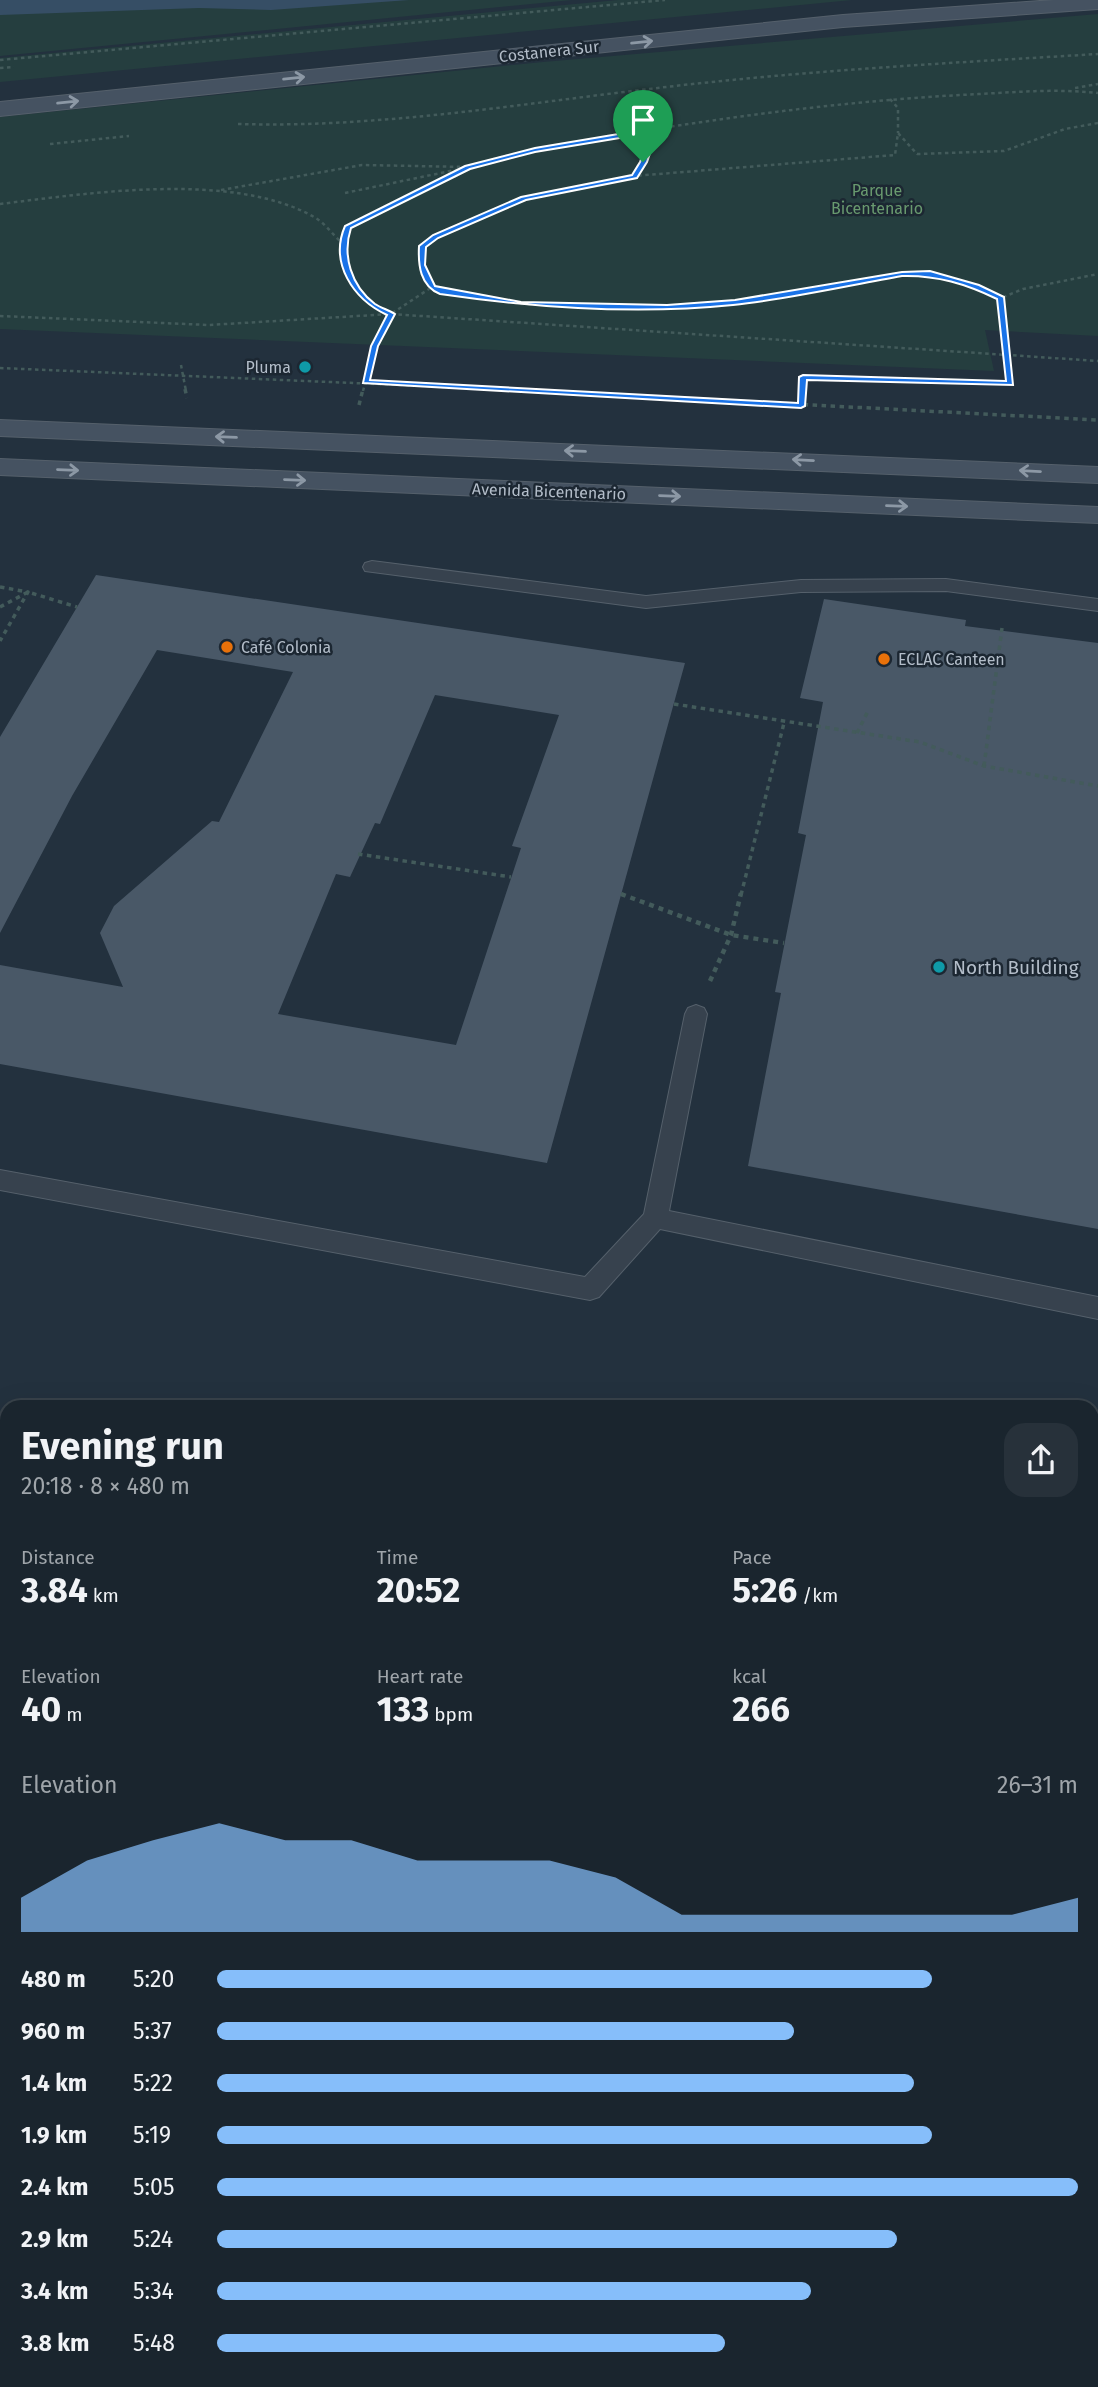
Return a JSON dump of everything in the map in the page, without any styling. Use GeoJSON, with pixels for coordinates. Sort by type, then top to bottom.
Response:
{"type":"FeatureCollection","features":[{"type":"Feature","properties":{"kind":"main road","name":"Costanera Sur"},"geometry":{"type":"LineString","coordinates":[[0,89],[905,0]]}},
{"type":"Feature","properties":{"kind":"main road","name":"Costanera Sur"},"geometry":{"type":"LineString","coordinates":[[0,108],[843,21],[1098,3]]}},
{"type":"Feature","properties":{"kind":"main road"},"geometry":{"type":"LineString","coordinates":[[0,428],[1098,475]]}},
{"type":"Feature","properties":{"kind":"main road","name":"Avenida Bicentenario"},"geometry":{"type":"LineString","coordinates":[[0,467],[1098,515]]}},
{"type":"Feature","properties":{"kind":"lane"},"geometry":{"type":"LineString","coordinates":[[372,567],[646,602],[801,586],[946,585],[1098,605]]}},
{"type":"Feature","properties":{"kind":"lane"},"geometry":{"type":"LineString","coordinates":[[0,1180],[590,1289],[655,1218],[696,1014]]}},
{"type":"Feature","properties":{"kind":"lane"},"geometry":{"type":"LineString","coordinates":[[655,1218],[1098,1308]]}},
{"type":"Feature","properties":{"kind":"path"},"geometry":{"type":"LineString","coordinates":[[0,61],[665,0]]}},
{"type":"Feature","properties":{"kind":"path"},"geometry":{"type":"LineString","coordinates":[[226,124],[355,123],[787,73],[1098,54]]}},
{"type":"Feature","properties":{"kind":"path"},"geometry":{"type":"LineString","coordinates":[[345,193],[535,150],[736,115],[890,99],[1068,90],[1098,84]]}},
{"type":"Feature","properties":{"kind":"path"},"geometry":{"type":"LineString","coordinates":[[1068,90],[1098,93]]}},
{"type":"Feature","properties":{"kind":"path"},"geometry":{"type":"LineString","coordinates":[[890,99],[898,108],[895,155],[634,176],[524,198],[435,237],[423,246],[422,265],[432,287],[440,292],[521,304],[667,307],[735,303],[917,272],[945,276],[1001,298],[1023,289],[1098,274]]}},
{"type":"Feature","properties":{"kind":"path"},"geometry":{"type":"LineString","coordinates":[[898,133],[917,154],[974,152],[1013,149],[1060,128],[1098,123]]}},
{"type":"Feature","properties":{"kind":"path"},"geometry":{"type":"LineString","coordinates":[[634,176],[643,162],[654,130]]}},
{"type":"Feature","properties":{"kind":"path"},"geometry":{"type":"LineString","coordinates":[[49,144],[138,134]]}},
{"type":"Feature","properties":{"kind":"path"},"geometry":{"type":"LineString","coordinates":[[0,204],[119,192],[217,191],[362,165],[389,163],[468,167]]}},
{"type":"Feature","properties":{"kind":"path"},"geometry":{"type":"LineString","coordinates":[[391,314],[372,305],[348,277],[342,244],[343,234],[357,220],[458,175],[468,167]]}},
{"type":"Feature","properties":{"kind":"path"},"geometry":{"type":"LineString","coordinates":[[217,191],[266,200],[306,215],[331,230],[342,244]]}},
{"type":"Feature","properties":{"kind":"path"},"geometry":{"type":"LineString","coordinates":[[363,390],[375,346],[391,314],[432,287]]}},
{"type":"Feature","properties":{"kind":"path"},"geometry":{"type":"LineString","coordinates":[[801,406],[803,377],[1010,383],[1001,298]]}},
{"type":"Feature","properties":{"kind":"path"},"geometry":{"type":"LineString","coordinates":[[0,316],[209,325],[391,314],[1098,362]]}},
{"type":"Feature","properties":{"kind":"path"},"geometry":{"type":"LineString","coordinates":[[0,368],[366,382],[1098,420]]}},
{"type":"Feature","properties":{"kind":"path"},"geometry":{"type":"LineString","coordinates":[[0,587],[77,607]]}},
{"type":"Feature","properties":{"kind":"path"},"geometry":{"type":"LineString","coordinates":[[0,607],[27,592]]}},
{"type":"Feature","properties":{"kind":"path"},"geometry":{"type":"LineString","coordinates":[[0,641],[27,592]]}},
{"type":"Feature","properties":{"kind":"path"},"geometry":{"type":"LineString","coordinates":[[984,766],[1001,633]]}},
{"type":"Feature","properties":{"kind":"path"},"geometry":{"type":"LineString","coordinates":[[674,704],[920,742],[984,766],[1098,786]]}},
{"type":"Feature","properties":{"kind":"path"},"geometry":{"type":"LineString","coordinates":[[857,733],[869,709]]}},
{"type":"Feature","properties":{"kind":"path"},"geometry":{"type":"LineString","coordinates":[[696,1014],[731,935],[785,723]]}},
{"type":"Feature","properties":{"kind":"path"},"geometry":{"type":"LineString","coordinates":[[358,854],[511,877]]}},
{"type":"Feature","properties":{"kind":"path"},"geometry":{"type":"LineString","coordinates":[[621,894],[731,935],[784,943]]}},
{"type":"Feature","properties":{"kind":"green space"},"geometry":{"type":"Polygon","coordinates":[[[0,0],[572,0],[0,56],[0,0]]]}},
{"type":"Feature","properties":{"kind":"green space"},"geometry":{"type":"Polygon","coordinates":[[[618,0],[852,0],[0,82],[0,58],[618,0]]]}},
{"type":"Feature","properties":{"kind":"green space","name":"Parque Bicentenario"},"geometry":{"type":"Polygon","coordinates":[[[1098,14],[1098,336],[985,330],[994,371],[0,329],[0,117],[543,62],[1098,14]]]}},
{"type":"Feature","properties":{"kind":"water"},"geometry":{"type":"Polygon","coordinates":[[[0,0],[409,0],[271,10],[199,8],[0,15],[0,0]]]}},
{"type":"Feature","properties":{"kind":"building"},"geometry":{"type":"Polygon","coordinates":[[[96,575],[685,663],[547,1163],[0,1064],[0,965],[123,987],[100,933],[114,906],[212,821],[219,822],[293,672],[157,650],[72,796],[0,933],[0,737],[96,575]],[[435,695],[380,824],[375,823],[350,877],[336,874],[278,1014],[456,1045],[521,848],[512,846],[559,715],[435,695]]]}},
{"type":"Feature","properties":{"kind":"building","name":"North Building"},"geometry":{"type":"Polygon","coordinates":[[[824,599],[966,620],[965,626],[1098,643],[1098,1229],[748,1166],[781,993],[775,992],[806,835],[798,833],[823,702],[800,698],[824,599]]]}},
{"type":"Feature","properties":{"kind":"place","name":"Pluma"},"geometry":{"type":"Point","coordinates":[305,367]}},
{"type":"Feature","properties":{"kind":"place","name":"Café Colonia"},"geometry":{"type":"Point","coordinates":[227,647]}},
{"type":"Feature","properties":{"kind":"place","name":"ECLAC Canteen"},"geometry":{"type":"Point","coordinates":[884,659]}},
{"type":"Feature","properties":{"kind":"place","name":"North Building"},"geometry":{"type":"Point","coordinates":[939,967]}},
{"type":"Feature","properties":{"kind":"route"},"geometry":{"type":"LineString","coordinates":[[654,130],[643,162],[634,176],[524,198],[468,220],[435,237],[423,246],[422,265],[432,287],[440,292],[521,304],[667,307],[735,303],[902,274],[930,273],[976,286],[1001,298],[1010,383],[803,377],[801,406],[366,382],[375,346],[391,314],[372,305],[358,292],[348,277],[342,244],[343,234],[348,227],[357,220],[458,175],[468,167],[535,150],[654,130]]}}]}
